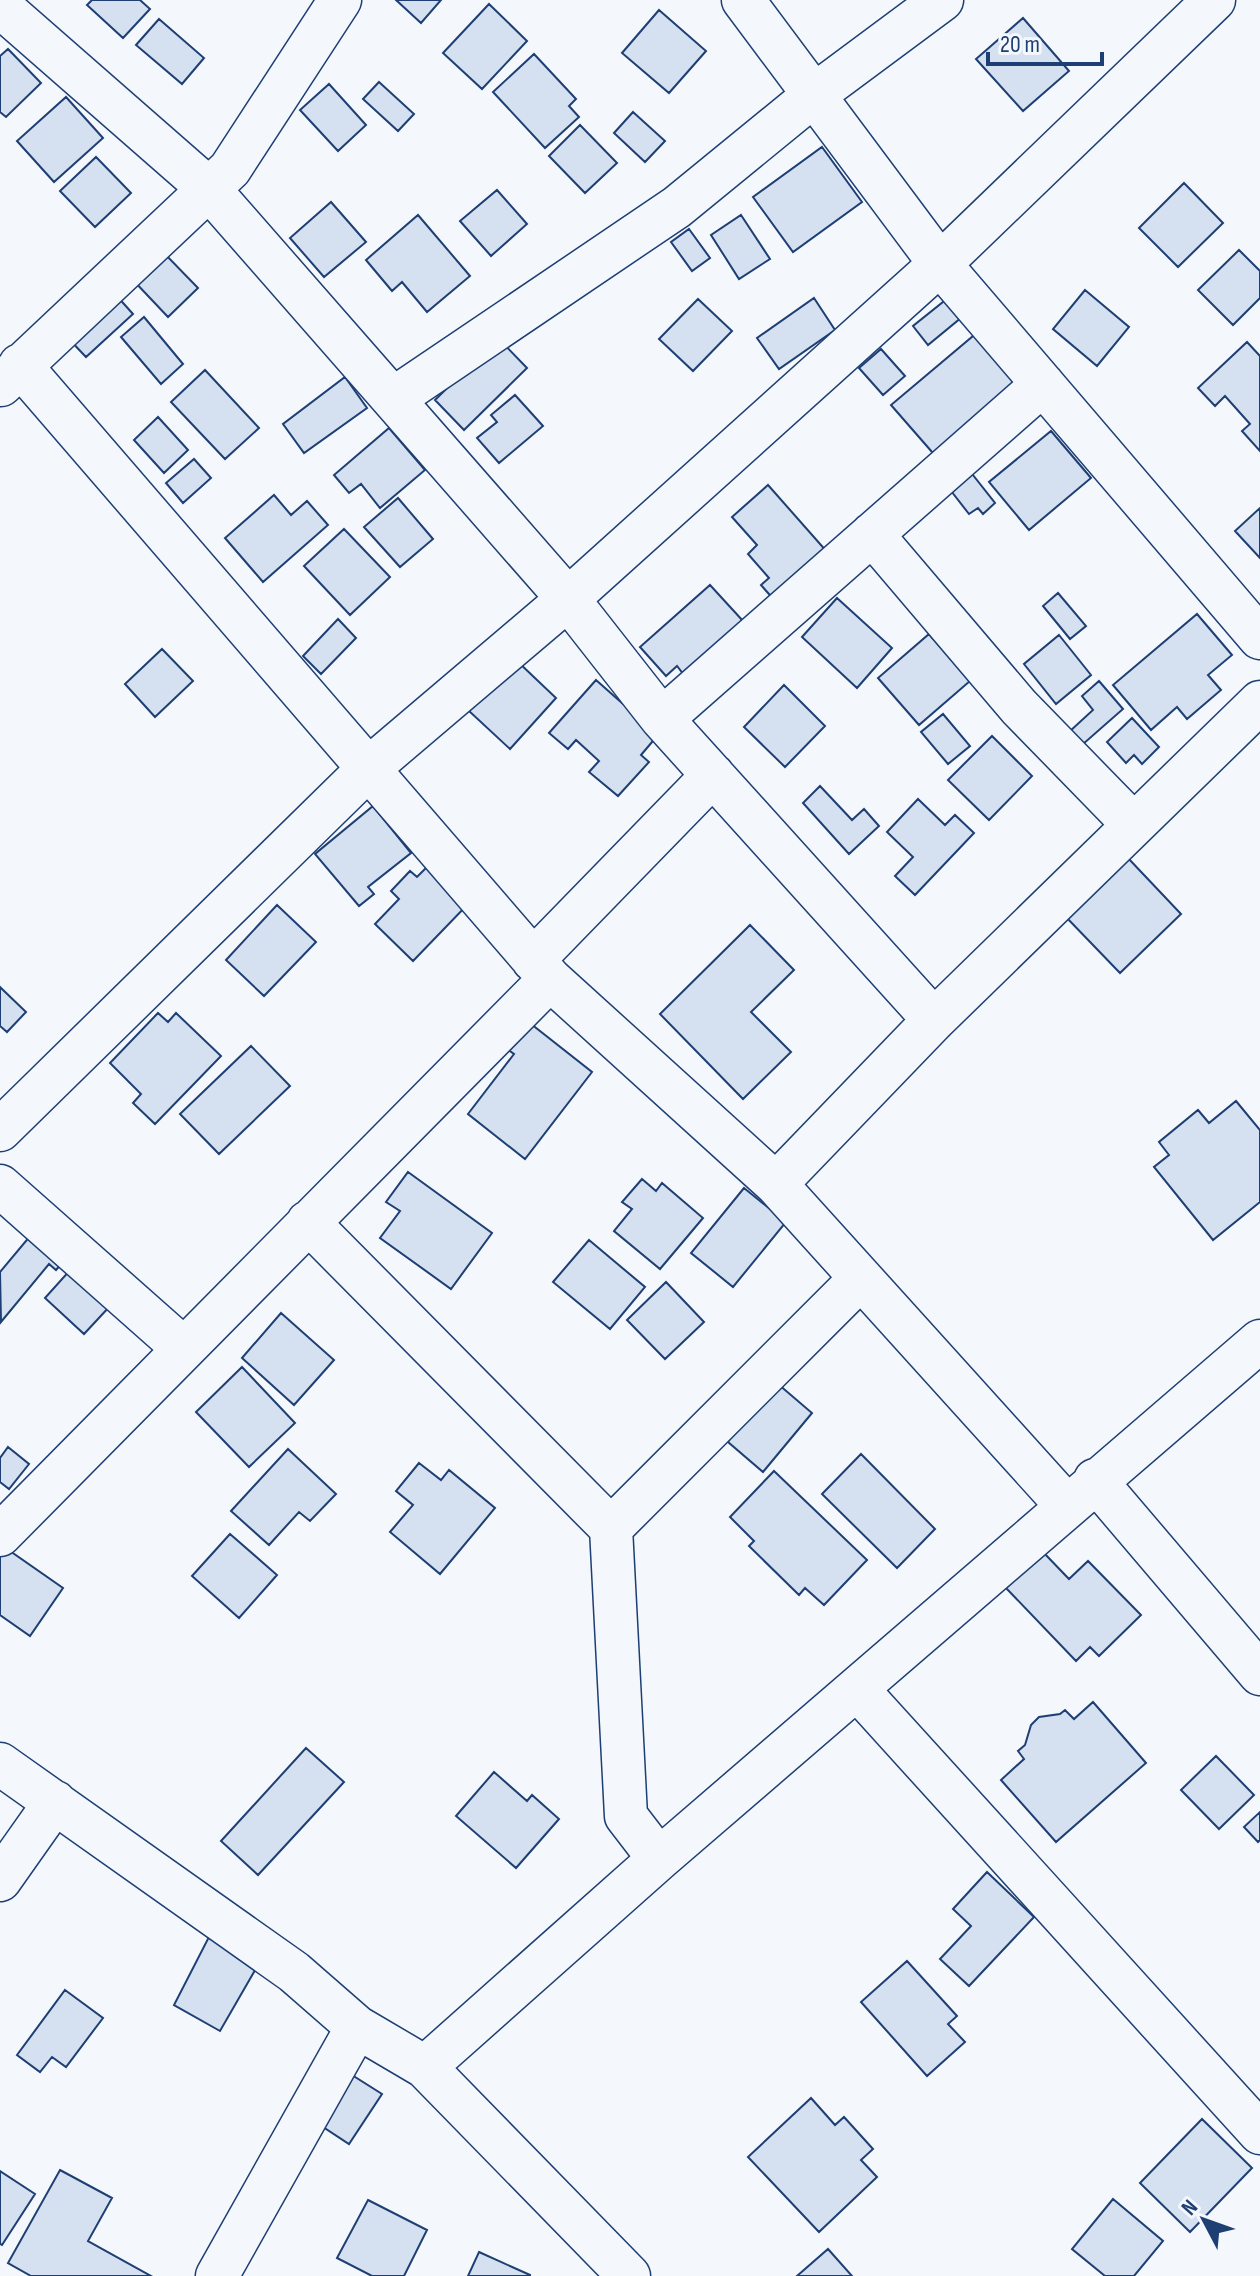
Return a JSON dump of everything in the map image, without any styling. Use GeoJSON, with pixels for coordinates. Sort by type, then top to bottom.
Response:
{"type":"FeatureCollection","features":[{"type":"Feature","properties":{"kind":"street"},"geometry":{"type":"LineString","coordinates":[[340,0],[230,169],[10,376],[368,769],[541,969],[776,1184],[860,1279],[1081,1493],[1260,1674]]}},
{"type":"Feature","properties":{"kind":"street"},"geometry":{"type":"LineString","coordinates":[[743,0],[940,264],[1260,638]]}},
{"type":"Feature","properties":{"kind":"street"},"geometry":{"type":"LineString","coordinates":[[393,399],[677,207],[814,95],[942,0]]}},
{"type":"Feature","properties":{"kind":"street"},"geometry":{"type":"LineString","coordinates":[[0,1130],[368,769],[568,599],[940,264],[1214,0]]}},
{"type":"Feature","properties":{"kind":"street"},"geometry":{"type":"LineString","coordinates":[[0,6],[209,189],[568,599],[662,719],[934,1020]]}},
{"type":"Feature","properties":{"kind":"street"},"geometry":{"type":"LineString","coordinates":[[662,719],[1043,384]]}},
{"type":"Feature","properties":{"kind":"street"},"geometry":{"type":"LineString","coordinates":[[872,534],[1019,707],[1134,825]]}},
{"type":"Feature","properties":{"kind":"street"},"geometry":{"type":"LineString","coordinates":[[776,1184],[934,1020],[1260,702]]}},
{"type":"Feature","properties":{"kind":"street"},"geometry":{"type":"LineString","coordinates":[[0,1535],[308,1222],[541,969],[713,775]]}},
{"type":"Feature","properties":{"kind":"street"},"geometry":{"type":"LineString","coordinates":[[0,1186],[183,1348]]}},
{"type":"Feature","properties":{"kind":"street"},"geometry":{"type":"LineString","coordinates":[[308,1222],[611,1528],[626,1816],[659,1859]]}},
{"type":"Feature","properties":{"kind":"street"},"geometry":{"type":"LineString","coordinates":[[611,1528],[860,1279]]}},
{"type":"Feature","properties":{"kind":"street"},"geometry":{"type":"LineString","coordinates":[[425,2067],[659,1859],[1260,1341]]}},
{"type":"Feature","properties":{"kind":"street"},"geometry":{"type":"LineString","coordinates":[[858,1690],[1260,2133]]}},
{"type":"Feature","properties":{"kind":"street"},"geometry":{"type":"LineString","coordinates":[[0,1764],[294,1972],[357,2027],[425,2067],[629,2276]]}},
{"type":"Feature","properties":{"kind":"street"},"geometry":{"type":"LineString","coordinates":[[0,1880],[55,1802]]}},
{"type":"Feature","properties":{"kind":"street"},"geometry":{"type":"LineString","coordinates":[[217,2276],[357,2027]]}},
{"type":"Feature","properties":{"kind":"building"},"geometry":{"type":"Polygon","coordinates":[[[92,0],[140,0],[150,9],[123,38],[87,5],[92,0]]]}},
{"type":"Feature","properties":{"kind":"building"},"geometry":{"type":"Polygon","coordinates":[[[396,0],[441,0],[421,23],[396,0]]]}},
{"type":"Feature","properties":{"kind":"building"},"geometry":{"type":"Polygon","coordinates":[[[489,4],[527,41],[482,89],[443,53],[489,4]]]}},
{"type":"Feature","properties":{"kind":"building"},"geometry":{"type":"Polygon","coordinates":[[[659,10],[706,51],[669,93],[622,53],[659,10]]]}},
{"type":"Feature","properties":{"kind":"building"},"geometry":{"type":"Polygon","coordinates":[[[1023,18],[1069,71],[1023,111],[976,59],[1023,18]]]}},
{"type":"Feature","properties":{"kind":"building"},"geometry":{"type":"Polygon","coordinates":[[[159,19],[204,58],[182,84],[136,45],[159,19]]]}},
{"type":"Feature","properties":{"kind":"building"},"geometry":{"type":"Polygon","coordinates":[[[8,49],[41,83],[6,117],[0,112],[0,56],[8,49]]]}},
{"type":"Feature","properties":{"kind":"building"},"geometry":{"type":"Polygon","coordinates":[[[534,54],[576,99],[569,106],[579,117],[545,148],[493,92],[534,54]]]}},
{"type":"Feature","properties":{"kind":"building"},"geometry":{"type":"Polygon","coordinates":[[[379,82],[414,114],[398,131],[363,99],[379,82]]]}},
{"type":"Feature","properties":{"kind":"building"},"geometry":{"type":"Polygon","coordinates":[[[329,84],[366,125],[338,151],[300,110],[329,84]]]}},
{"type":"Feature","properties":{"kind":"building"},"geometry":{"type":"Polygon","coordinates":[[[66,97],[103,138],[54,182],[17,141],[66,97]]]}},
{"type":"Feature","properties":{"kind":"building"},"geometry":{"type":"Polygon","coordinates":[[[633,112],[665,141],[645,162],[614,133],[633,112]]]}},
{"type":"Feature","properties":{"kind":"building"},"geometry":{"type":"Polygon","coordinates":[[[580,125],[617,163],[585,193],[549,156],[580,125]]]}},
{"type":"Feature","properties":{"kind":"building"},"geometry":{"type":"Polygon","coordinates":[[[822,147],[862,202],[793,252],[753,197],[822,147]]]}},
{"type":"Feature","properties":{"kind":"building"},"geometry":{"type":"Polygon","coordinates":[[[96,157],[131,193],[95,227],[60,191],[96,157]]]}},
{"type":"Feature","properties":{"kind":"building"},"geometry":{"type":"Polygon","coordinates":[[[1184,183],[1223,223],[1178,267],[1139,228],[1184,183]]]}},
{"type":"Feature","properties":{"kind":"building"},"geometry":{"type":"Polygon","coordinates":[[[497,190],[527,224],[491,256],[460,221],[497,190]]]}},
{"type":"Feature","properties":{"kind":"building"},"geometry":{"type":"Polygon","coordinates":[[[331,202],[366,242],[324,277],[290,238],[331,202]]]}},
{"type":"Feature","properties":{"kind":"building"},"geometry":{"type":"Polygon","coordinates":[[[418,215],[470,276],[427,312],[402,282],[392,291],[366,260],[418,215]]]}},
{"type":"Feature","properties":{"kind":"building"},"geometry":{"type":"Polygon","coordinates":[[[741,215],[770,259],[739,279],[711,235],[741,215]]]}},
{"type":"Feature","properties":{"kind":"building"},"geometry":{"type":"Polygon","coordinates":[[[689,229],[710,258],[692,271],[671,242],[689,229]]]}},
{"type":"Feature","properties":{"kind":"building"},"geometry":{"type":"Polygon","coordinates":[[[1239,250],[1260,271],[1260,298],[1233,325],[1198,290],[1239,250]]]}},
{"type":"Feature","properties":{"kind":"building"},"geometry":{"type":"Polygon","coordinates":[[[162,251],[198,288],[168,317],[132,279],[162,251]]]}},
{"type":"Feature","properties":{"kind":"building"},"geometry":{"type":"Polygon","coordinates":[[[1085,290],[1129,327],[1097,366],[1053,329],[1085,290]]]}},
{"type":"Feature","properties":{"kind":"building"},"geometry":{"type":"Polygon","coordinates":[[[115,294],[133,314],[86,357],[67,337],[115,294]]]}},
{"type":"Feature","properties":{"kind":"building"},"geometry":{"type":"Polygon","coordinates":[[[814,298],[835,330],[779,369],[757,338],[814,298]]]}},
{"type":"Feature","properties":{"kind":"building"},"geometry":{"type":"Polygon","coordinates":[[[948,298],[962,317],[928,345],[913,326],[948,298]]]}},
{"type":"Feature","properties":{"kind":"building"},"geometry":{"type":"Polygon","coordinates":[[[698,299],[732,331],[693,371],[659,339],[698,299]]]}},
{"type":"Feature","properties":{"kind":"building"},"geometry":{"type":"Polygon","coordinates":[[[144,317],[183,364],[161,384],[121,337],[144,317]]]}},
{"type":"Feature","properties":{"kind":"building"},"geometry":{"type":"Polygon","coordinates":[[[979,331],[1026,386],[939,460],[891,405],[979,331]]]}},
{"type":"Feature","properties":{"kind":"building"},"geometry":{"type":"Polygon","coordinates":[[[498,338],[527,368],[464,430],[435,400],[498,338]]]}},
{"type":"Feature","properties":{"kind":"building"},"geometry":{"type":"Polygon","coordinates":[[[1247,342],[1260,356],[1260,451],[1242,431],[1250,424],[1225,396],[1215,406],[1198,388],[1247,342]]]}},
{"type":"Feature","properties":{"kind":"building"},"geometry":{"type":"Polygon","coordinates":[[[881,349],[905,376],[883,395],[859,368],[881,349]]]}},
{"type":"Feature","properties":{"kind":"building"},"geometry":{"type":"Polygon","coordinates":[[[205,370],[259,428],[225,459],[171,402],[205,370]]]}},
{"type":"Feature","properties":{"kind":"building"},"geometry":{"type":"Polygon","coordinates":[[[345,377],[367,408],[304,453],[283,424],[345,377]]]}},
{"type":"Feature","properties":{"kind":"building"},"geometry":{"type":"Polygon","coordinates":[[[515,395],[543,426],[499,463],[477,438],[497,422],[491,415],[515,395]]]}},
{"type":"Feature","properties":{"kind":"building"},"geometry":{"type":"Polygon","coordinates":[[[158,417],[188,450],[164,473],[134,440],[158,417]]]}},
{"type":"Feature","properties":{"kind":"building"},"geometry":{"type":"Polygon","coordinates":[[[389,428],[425,470],[380,508],[361,484],[349,493],[334,475],[389,428]]]}},
{"type":"Feature","properties":{"kind":"building"},"geometry":{"type":"Polygon","coordinates":[[[1051,431],[1091,478],[1029,530],[989,482],[1051,431]]]}},
{"type":"Feature","properties":{"kind":"building"},"geometry":{"type":"Polygon","coordinates":[[[194,459],[211,478],[183,503],[166,483],[194,459]]]}},
{"type":"Feature","properties":{"kind":"building"},"geometry":{"type":"Polygon","coordinates":[[[969,470],[995,503],[983,514],[978,508],[969,514],[948,487],[969,470]]]}},
{"type":"Feature","properties":{"kind":"building"},"geometry":{"type":"Polygon","coordinates":[[[768,485],[828,553],[775,601],[761,585],[769,578],[748,554],[757,545],[732,517],[768,485]]]}},
{"type":"Feature","properties":{"kind":"building"},"geometry":{"type":"Polygon","coordinates":[[[274,495],[291,515],[307,501],[328,525],[263,582],[225,538],[274,495]]]}},
{"type":"Feature","properties":{"kind":"building"},"geometry":{"type":"Polygon","coordinates":[[[398,498],[433,539],[400,567],[364,527],[398,498]]]}},
{"type":"Feature","properties":{"kind":"building"},"geometry":{"type":"Polygon","coordinates":[[[1260,508],[1260,558],[1235,531],[1260,508]]]}},
{"type":"Feature","properties":{"kind":"building"},"geometry":{"type":"Polygon","coordinates":[[[344,529],[390,577],[350,615],[304,566],[344,529]]]}},
{"type":"Feature","properties":{"kind":"building"},"geometry":{"type":"Polygon","coordinates":[[[710,585],[743,621],[684,675],[677,666],[666,676],[640,647],[710,585]]]}},
{"type":"Feature","properties":{"kind":"building"},"geometry":{"type":"Polygon","coordinates":[[[1058,593],[1086,626],[1070,639],[1043,606],[1058,593]]]}},
{"type":"Feature","properties":{"kind":"building"},"geometry":{"type":"Polygon","coordinates":[[[837,598],[892,648],[857,688],[802,637],[837,598]]]}},
{"type":"Feature","properties":{"kind":"building"},"geometry":{"type":"Polygon","coordinates":[[[1197,614],[1232,655],[1208,675],[1221,690],[1187,719],[1177,707],[1151,730],[1113,685],[1197,614]]]}},
{"type":"Feature","properties":{"kind":"building"},"geometry":{"type":"Polygon","coordinates":[[[338,619],[356,638],[321,674],[303,656],[338,619]]]}},
{"type":"Feature","properties":{"kind":"building"},"geometry":{"type":"Polygon","coordinates":[[[929,634],[970,681],[919,725],[878,678],[929,634]]]}},
{"type":"Feature","properties":{"kind":"building"},"geometry":{"type":"Polygon","coordinates":[[[1059,635],[1091,675],[1056,704],[1024,664],[1059,635]]]}},
{"type":"Feature","properties":{"kind":"building"},"geometry":{"type":"Polygon","coordinates":[[[162,649],[193,681],[155,717],[125,684],[162,649]]]}},
{"type":"Feature","properties":{"kind":"building"},"geometry":{"type":"Polygon","coordinates":[[[516,660],[556,698],[510,749],[469,711],[516,660]]]}},
{"type":"Feature","properties":{"kind":"building"},"geometry":{"type":"Polygon","coordinates":[[[596,680],[658,735],[641,755],[649,762],[618,796],[589,772],[599,761],[576,740],[568,749],[549,733],[596,680]]]}},
{"type":"Feature","properties":{"kind":"building"},"geometry":{"type":"Polygon","coordinates":[[[1099,681],[1123,709],[1082,745],[1069,732],[1093,710],[1082,696],[1099,681]]]}},
{"type":"Feature","properties":{"kind":"building"},"geometry":{"type":"Polygon","coordinates":[[[784,685],[825,726],[785,767],[744,727],[784,685]]]}},
{"type":"Feature","properties":{"kind":"building"},"geometry":{"type":"Polygon","coordinates":[[[943,714],[970,746],[948,764],[921,732],[943,714]]]}},
{"type":"Feature","properties":{"kind":"building"},"geometry":{"type":"Polygon","coordinates":[[[1132,718],[1159,747],[1142,764],[1134,755],[1126,763],[1107,742],[1132,718]]]}},
{"type":"Feature","properties":{"kind":"building"},"geometry":{"type":"Polygon","coordinates":[[[992,736],[1032,776],[989,820],[948,780],[992,736]]]}},
{"type":"Feature","properties":{"kind":"building"},"geometry":{"type":"Polygon","coordinates":[[[820,786],[852,820],[864,809],[879,826],[849,854],[803,803],[820,786]]]}},
{"type":"Feature","properties":{"kind":"building"},"geometry":{"type":"Polygon","coordinates":[[[918,799],[945,825],[955,815],[974,833],[915,895],[895,876],[913,857],[887,832],[918,799]]]}},
{"type":"Feature","properties":{"kind":"building"},"geometry":{"type":"Polygon","coordinates":[[[373,806],[411,853],[368,887],[374,894],[359,906],[315,854],[373,806]]]}},
{"type":"Feature","properties":{"kind":"building"},"geometry":{"type":"Polygon","coordinates":[[[1127,857],[1181,914],[1120,973],[1065,916],[1127,857]]]}},
{"type":"Feature","properties":{"kind":"building"},"geometry":{"type":"Polygon","coordinates":[[[431,863],[470,902],[413,961],[375,924],[399,899],[391,891],[410,871],[417,877],[431,863]]]}},
{"type":"Feature","properties":{"kind":"building"},"geometry":{"type":"Polygon","coordinates":[[[277,905],[316,942],[264,996],[226,960],[277,905]]]}},
{"type":"Feature","properties":{"kind":"building"},"geometry":{"type":"Polygon","coordinates":[[[750,925],[794,970],[751,1012],[791,1052],[743,1099],[660,1014],[750,925]]]}},
{"type":"Feature","properties":{"kind":"building"},"geometry":{"type":"Polygon","coordinates":[[[0,987],[26,1012],[7,1032],[0,1026],[0,987]]]}},
{"type":"Feature","properties":{"kind":"building"},"geometry":{"type":"Polygon","coordinates":[[[158,1013],[168,1022],[176,1013],[221,1056],[155,1124],[133,1103],[141,1094],[110,1063],[158,1013]]]}},
{"type":"Feature","properties":{"kind":"building"},"geometry":{"type":"Polygon","coordinates":[[[526,1020],[592,1072],[525,1159],[468,1114],[514,1054],[504,1047],[526,1020]]]}},
{"type":"Feature","properties":{"kind":"building"},"geometry":{"type":"Polygon","coordinates":[[[251,1046],[290,1086],[219,1154],[180,1114],[251,1046]]]}},
{"type":"Feature","properties":{"kind":"building"},"geometry":{"type":"Polygon","coordinates":[[[1236,1101],[1260,1130],[1260,1202],[1213,1240],[1154,1167],[1169,1155],[1159,1142],[1198,1110],[1209,1123],[1236,1101]]]}},
{"type":"Feature","properties":{"kind":"building"},"geometry":{"type":"Polygon","coordinates":[[[408,1172],[492,1233],[451,1289],[380,1238],[400,1211],[386,1202],[408,1172]]]}},
{"type":"Feature","properties":{"kind":"building"},"geometry":{"type":"Polygon","coordinates":[[[642,1179],[656,1191],[662,1183],[703,1218],[660,1269],[614,1231],[632,1209],[622,1202],[642,1179]]]}},
{"type":"Feature","properties":{"kind":"building"},"geometry":{"type":"Polygon","coordinates":[[[744,1188],[786,1222],[733,1287],[691,1253],[744,1188]]]}},
{"type":"Feature","properties":{"kind":"building"},"geometry":{"type":"Polygon","coordinates":[[[36,1229],[68,1256],[56,1270],[49,1264],[1,1322],[0,1272],[36,1229]]]}},
{"type":"Feature","properties":{"kind":"building"},"geometry":{"type":"Polygon","coordinates":[[[589,1240],[645,1287],[610,1329],[553,1282],[589,1240]]]}},
{"type":"Feature","properties":{"kind":"building"},"geometry":{"type":"Polygon","coordinates":[[[72,1268],[111,1305],[84,1334],[45,1298],[72,1268]]]}},
{"type":"Feature","properties":{"kind":"building"},"geometry":{"type":"Polygon","coordinates":[[[666,1282],[704,1322],[665,1359],[627,1320],[666,1282]]]}},
{"type":"Feature","properties":{"kind":"building"},"geometry":{"type":"Polygon","coordinates":[[[281,1313],[334,1360],[294,1405],[242,1358],[281,1313]]]}},
{"type":"Feature","properties":{"kind":"building"},"geometry":{"type":"Polygon","coordinates":[[[242,1367],[295,1423],[249,1467],[196,1412],[242,1367]]]}},
{"type":"Feature","properties":{"kind":"building"},"geometry":{"type":"Polygon","coordinates":[[[771,1378],[812,1413],[763,1472],[728,1442],[771,1378]]]}},
{"type":"Feature","properties":{"kind":"building"},"geometry":{"type":"Polygon","coordinates":[[[8,1447],[29,1464],[9,1489],[0,1482],[0,1458],[8,1447]]]}},
{"type":"Feature","properties":{"kind":"building"},"geometry":{"type":"Polygon","coordinates":[[[288,1449],[336,1494],[310,1521],[299,1512],[269,1545],[231,1511],[288,1449]]]}},
{"type":"Feature","properties":{"kind":"building"},"geometry":{"type":"Polygon","coordinates":[[[861,1454],[935,1529],[897,1568],[822,1494],[861,1454]]]}},
{"type":"Feature","properties":{"kind":"building"},"geometry":{"type":"Polygon","coordinates":[[[419,1463],[441,1480],[449,1470],[495,1508],[440,1574],[390,1532],[413,1505],[396,1491],[419,1463]]]}},
{"type":"Feature","properties":{"kind":"building"},"geometry":{"type":"Polygon","coordinates":[[[774,1471],[867,1560],[824,1605],[805,1588],[799,1595],[749,1546],[754,1541],[730,1517],[774,1471]]]}},
{"type":"Feature","properties":{"kind":"building"},"geometry":{"type":"Polygon","coordinates":[[[230,1534],[277,1575],[239,1618],[192,1576],[230,1534]]]}},
{"type":"Feature","properties":{"kind":"building"},"geometry":{"type":"Polygon","coordinates":[[[0,1544],[63,1588],[30,1636],[0,1615],[0,1544]]]}},
{"type":"Feature","properties":{"kind":"building"},"geometry":{"type":"Polygon","coordinates":[[[1043,1552],[1069,1579],[1088,1561],[1141,1615],[1099,1656],[1090,1647],[1076,1661],[1006,1588],[1043,1552]]]}},
{"type":"Feature","properties":{"kind":"building"},"geometry":{"type":"Polygon","coordinates":[[[1093,1702],[1146,1763],[1056,1842],[1001,1780],[1024,1759],[1018,1751],[1025,1745],[1031,1725],[1039,1717],[1060,1714],[1065,1710],[1074,1719],[1093,1702]]]}},
{"type":"Feature","properties":{"kind":"building"},"geometry":{"type":"Polygon","coordinates":[[[306,1748],[344,1782],[258,1875],[221,1841],[306,1748]]]}},
{"type":"Feature","properties":{"kind":"building"},"geometry":{"type":"Polygon","coordinates":[[[1216,1756],[1254,1795],[1219,1829],[1181,1790],[1216,1756]]]}},
{"type":"Feature","properties":{"kind":"building"},"geometry":{"type":"Polygon","coordinates":[[[494,1772],[527,1801],[532,1795],[559,1819],[516,1868],[456,1816],[494,1772]]]}},
{"type":"Feature","properties":{"kind":"building"},"geometry":{"type":"Polygon","coordinates":[[[1260,1812],[1260,1840],[1258,1842],[1244,1827],[1260,1812]]]}},
{"type":"Feature","properties":{"kind":"building"},"geometry":{"type":"Polygon","coordinates":[[[987,1872],[1034,1917],[969,1986],[940,1959],[971,1926],[953,1909],[987,1872]]]}},
{"type":"Feature","properties":{"kind":"building"},"geometry":{"type":"Polygon","coordinates":[[[212,1931],[262,1958],[220,2031],[174,2005],[212,1931]]]}},
{"type":"Feature","properties":{"kind":"building"},"geometry":{"type":"Polygon","coordinates":[[[907,1961],[957,2016],[948,2024],[965,2042],[927,2076],[861,2002],[907,1961]]]}},
{"type":"Feature","properties":{"kind":"building"},"geometry":{"type":"Polygon","coordinates":[[[65,1990],[103,2018],[66,2067],[52,2057],[40,2072],[17,2055],[65,1990]]]}},
{"type":"Feature","properties":{"kind":"building"},"geometry":{"type":"Polygon","coordinates":[[[325,2058],[382,2094],[349,2144],[314,2121],[325,2058]]]}},
{"type":"Feature","properties":{"kind":"building"},"geometry":{"type":"Polygon","coordinates":[[[811,2098],[835,2125],[844,2117],[873,2149],[861,2160],[877,2177],[819,2232],[748,2157],[811,2098]]]}},
{"type":"Feature","properties":{"kind":"building"},"geometry":{"type":"Polygon","coordinates":[[[1202,2119],[1252,2168],[1190,2232],[1140,2183],[1202,2119]]]}},
{"type":"Feature","properties":{"kind":"building"},"geometry":{"type":"Polygon","coordinates":[[[60,2170],[112,2198],[88,2241],[151,2276],[31,2276],[8,2263],[60,2170]]]}},
{"type":"Feature","properties":{"kind":"building"},"geometry":{"type":"Polygon","coordinates":[[[0,2171],[35,2194],[2,2245],[0,2244],[0,2171]]]}},
{"type":"Feature","properties":{"kind":"building"},"geometry":{"type":"Polygon","coordinates":[[[1113,2199],[1163,2241],[1134,2276],[1105,2276],[1072,2249],[1113,2199]]]}},
{"type":"Feature","properties":{"kind":"building"},"geometry":{"type":"Polygon","coordinates":[[[368,2200],[427,2230],[404,2276],[372,2276],[337,2258],[368,2200]]]}},
{"type":"Feature","properties":{"kind":"building"},"geometry":{"type":"Polygon","coordinates":[[[828,2249],[852,2276],[797,2276],[828,2249]]]}},
{"type":"Feature","properties":{"kind":"building"},"geometry":{"type":"Polygon","coordinates":[[[479,2252],[530,2275],[530,2276],[468,2276],[479,2252]]]}}]}
